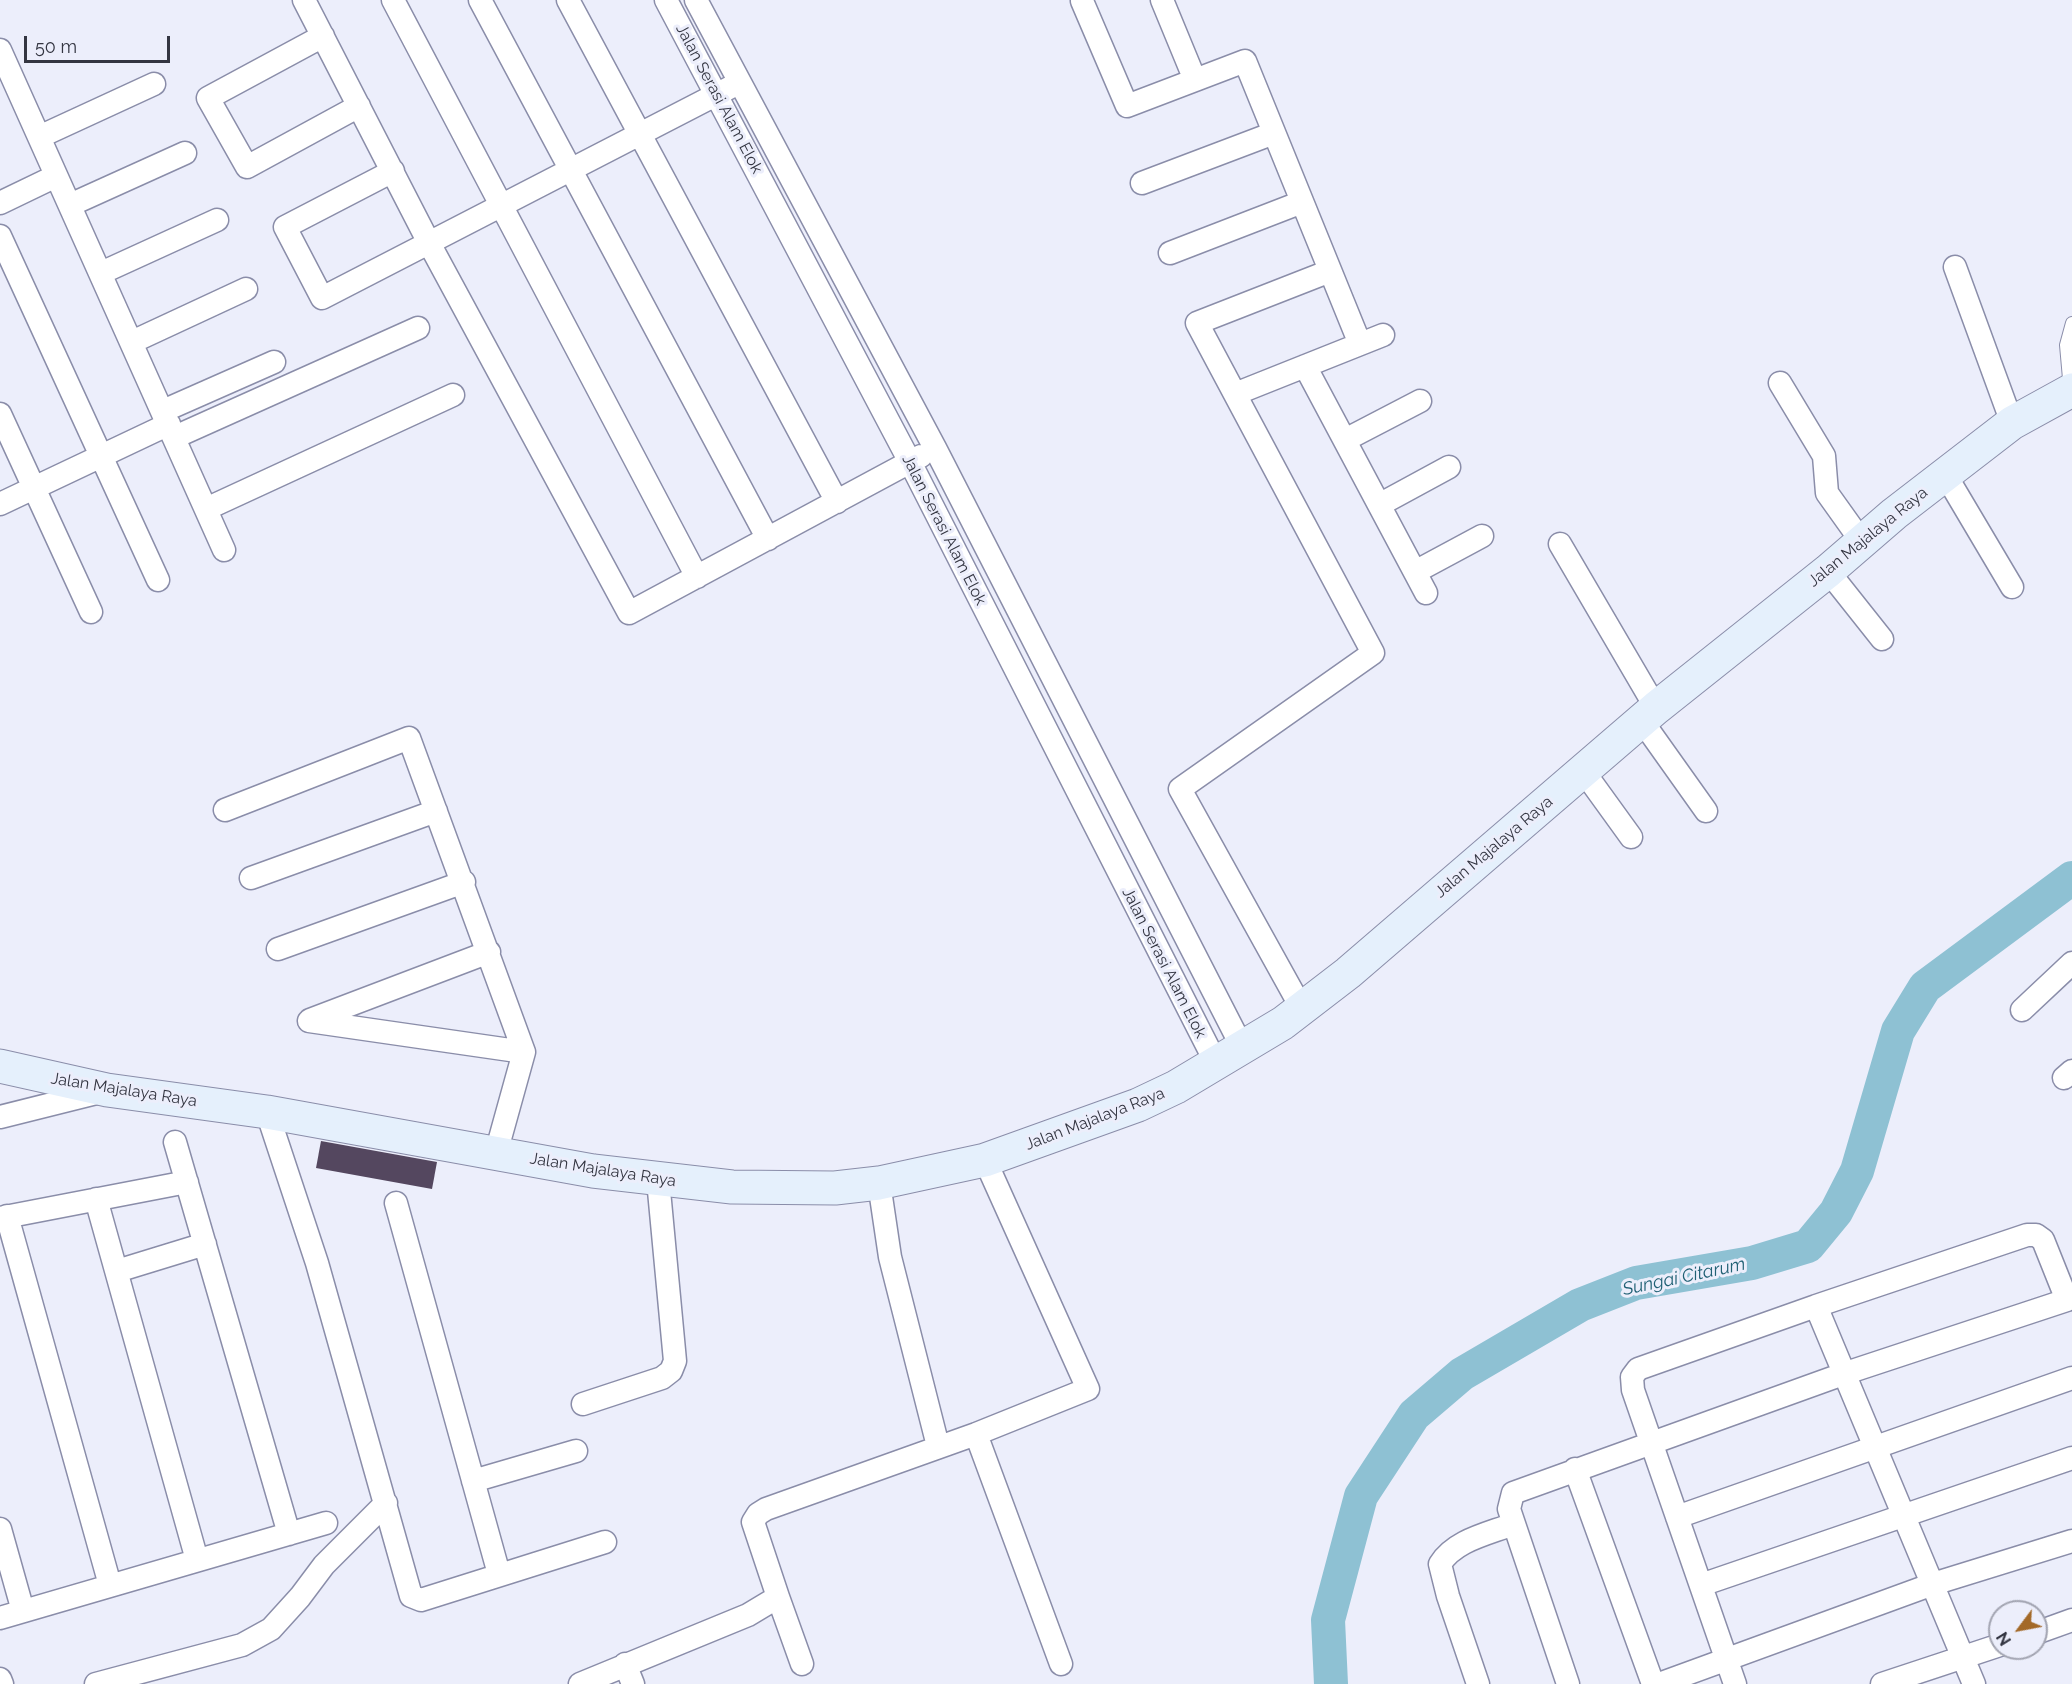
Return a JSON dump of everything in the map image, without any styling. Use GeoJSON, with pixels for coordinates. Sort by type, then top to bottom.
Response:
{"type":"FeatureCollection","features":[{"type":"Feature","properties":{"kind":"street"},"geometry":{"type":"LineString","coordinates":[[304,0],[429,243],[628,613],[936,448]]}},
{"type":"Feature","properties":{"kind":"street"},"geometry":{"type":"LineString","coordinates":[[393,0],[697,577]]}},
{"type":"Feature","properties":{"kind":"street"},"geometry":{"type":"LineString","coordinates":[[480,0],[569,171],[768,539]]}},
{"type":"Feature","properties":{"kind":"street"},"geometry":{"type":"LineString","coordinates":[[568,0],[837,502]]}},
{"type":"Feature","properties":{"kind":"street","name":"Jalan Serasi Alam Elok"},"geometry":{"type":"LineString","coordinates":[[666,0],[910,462],[1179,993],[1229,1055]]}},
{"type":"Feature","properties":{"kind":"street","name":"Jalan Serasi Alam Elok"},"geometry":{"type":"LineString","coordinates":[[696,0],[936,448],[1207,979],[1229,1055]]}},
{"type":"Feature","properties":{"kind":"street"},"geometry":{"type":"LineString","coordinates":[[1162,0],[1195,80]]}},
{"type":"Feature","properties":{"kind":"street"},"geometry":{"type":"LineString","coordinates":[[1082,1],[1127,106],[1245,61],[1360,344]]}},
{"type":"Feature","properties":{"kind":"street"},"geometry":{"type":"LineString","coordinates":[[323,36],[208,98],[247,167],[359,106]]}},
{"type":"Feature","properties":{"kind":"street"},"geometry":{"type":"LineString","coordinates":[[0,50],[224,550]]}},
{"type":"Feature","properties":{"kind":"street"},"geometry":{"type":"LineString","coordinates":[[393,171],[285,227],[322,298],[741,82]]}},
{"type":"Feature","properties":{"kind":"street"},"geometry":{"type":"LineString","coordinates":[[39,137],[154,84]]}},
{"type":"Feature","properties":{"kind":"street"},"geometry":{"type":"LineString","coordinates":[[1142,183],[1274,133]]}},
{"type":"Feature","properties":{"kind":"street"},"geometry":{"type":"LineString","coordinates":[[70,205],[185,153]]}},
{"type":"Feature","properties":{"kind":"street"},"geometry":{"type":"LineString","coordinates":[[0,203],[56,176]]}},
{"type":"Feature","properties":{"kind":"street"},"geometry":{"type":"LineString","coordinates":[[1170,253],[1302,202]]}},
{"type":"Feature","properties":{"kind":"street"},"geometry":{"type":"LineString","coordinates":[[101,273],[217,220]]}},
{"type":"Feature","properties":{"kind":"street"},"geometry":{"type":"LineString","coordinates":[[0,236],[99,457],[158,580]]}},
{"type":"Feature","properties":{"kind":"street"},"geometry":{"type":"LineString","coordinates":[[1955,267],[2013,423]]}},
{"type":"Feature","properties":{"kind":"street"},"geometry":{"type":"LineString","coordinates":[[1302,1009],[1180,789],[1373,653],[1197,323],[1330,271]]}},
{"type":"Feature","properties":{"kind":"street"},"geometry":{"type":"LineString","coordinates":[[132,342],[246,289]]}},
{"type":"Feature","properties":{"kind":"street"},"geometry":{"type":"LineString","coordinates":[[0,504],[169,424],[418,328]]}},
{"type":"Feature","properties":{"kind":"street"},"geometry":{"type":"LineString","coordinates":[[1235,394],[1383,335]]}},
{"type":"Feature","properties":{"kind":"street"},"geometry":{"type":"LineString","coordinates":[[169,424],[274,362]]}},
{"type":"Feature","properties":{"kind":"street"},"geometry":{"type":"LineString","coordinates":[[1305,366],[1426,593]]}},
{"type":"Feature","properties":{"kind":"street"},"geometry":{"type":"LineString","coordinates":[[1780,383],[1824,456],[1827,493],[1862,542]]}},
{"type":"Feature","properties":{"kind":"street","name":"Jalan Majalaya Raya"},"geometry":{"type":"LineString","coordinates":[[0,1066],[106,1090],[267,1112],[658,1180],[742,1188],[835,1188],[879,1183],[985,1160],[1138,1105],[1229,1055],[1302,1009],[1348,973],[1508,833],[1584,772],[1649,715],[1946,474],[2013,423],[2071,391]]}},
{"type":"Feature","properties":{"kind":"street"},"geometry":{"type":"LineString","coordinates":[[206,509],[453,395]]}},
{"type":"Feature","properties":{"kind":"street"},"geometry":{"type":"LineString","coordinates":[[1345,440],[1420,401]]}},
{"type":"Feature","properties":{"kind":"street"},"geometry":{"type":"LineString","coordinates":[[0,414],[91,612]]}},
{"type":"Feature","properties":{"kind":"street"},"geometry":{"type":"LineString","coordinates":[[1379,505],[1449,466]]}},
{"type":"Feature","properties":{"kind":"street"},"geometry":{"type":"LineString","coordinates":[[1946,474],[2012,587]]}},
{"type":"Feature","properties":{"kind":"street"},"geometry":{"type":"LineString","coordinates":[[1415,572],[1482,536]]}},
{"type":"Feature","properties":{"kind":"street"},"geometry":{"type":"LineString","coordinates":[[1560,544],[1649,715],[1706,811]]}},
{"type":"Feature","properties":{"kind":"street"},"geometry":{"type":"LineString","coordinates":[[1828,571],[1882,639]]}},
{"type":"Feature","properties":{"kind":"street"},"geometry":{"type":"LineString","coordinates":[[225,810],[409,738],[464,882],[524,1052],[496,1153]]}},
{"type":"Feature","properties":{"kind":"street"},"geometry":{"type":"LineString","coordinates":[[1584,772],[1631,837]]}},
{"type":"Feature","properties":{"kind":"street"},"geometry":{"type":"LineString","coordinates":[[251,878],[436,811]]}},
{"type":"Feature","properties":{"kind":"street"},"geometry":{"type":"LineString","coordinates":[[278,949],[464,882]]}},
{"type":"Feature","properties":{"kind":"street"},"geometry":{"type":"LineString","coordinates":[[489,952],[309,1021],[524,1052]]}},
{"type":"Feature","properties":{"kind":"street"},"geometry":{"type":"LineString","coordinates":[[2022,1010],[2072,963]]}},
{"type":"Feature","properties":{"kind":"street"},"geometry":{"type":"LineString","coordinates":[[1179,993],[1207,979]]}},
{"type":"Feature","properties":{"kind":"street"},"geometry":{"type":"LineString","coordinates":[[0,1117],[106,1090]]}},
{"type":"Feature","properties":{"kind":"street"},"geometry":{"type":"LineString","coordinates":[[267,1112],[317,1263],[411,1596],[415,1600],[605,1542]]}},
{"type":"Feature","properties":{"kind":"street"},"geometry":{"type":"LineString","coordinates":[[175,1142],[289,1534]]}},
{"type":"Feature","properties":{"kind":"street"},"geometry":{"type":"LineString","coordinates":[[802,1664],[755,1531],[753,1522],[758,1514],[938,1446],[976,1434],[1088,1389],[985,1160]]}},
{"type":"Feature","properties":{"kind":"street"},"geometry":{"type":"LineString","coordinates":[[583,1404],[662,1378],[671,1371],[675,1361],[658,1180]]}},
{"type":"Feature","properties":{"kind":"street"},"geometry":{"type":"LineString","coordinates":[[110,1585],[3,1217],[187,1182]]}},
{"type":"Feature","properties":{"kind":"street"},"geometry":{"type":"LineString","coordinates":[[879,1183],[890,1257],[938,1446]]}},
{"type":"Feature","properties":{"kind":"street"},"geometry":{"type":"LineString","coordinates":[[96,1199],[197,1560]]}},
{"type":"Feature","properties":{"kind":"street"},"geometry":{"type":"LineString","coordinates":[[396,1203],[499,1574]]}},
{"type":"Feature","properties":{"kind":"street"},"geometry":{"type":"LineString","coordinates":[[1568,1684],[1509,1509],[1513,1493],[1575,1469],[1652,1442],[1846,1373],[2067,1300],[2051,1255],[2043,1240],[2036,1235],[2028,1235],[1816,1306],[1638,1369],[1632,1377],[1633,1390],[1652,1442],[1735,1684]]}},
{"type":"Feature","properties":{"kind":"street"},"geometry":{"type":"LineString","coordinates":[[117,1270],[205,1244]]}},
{"type":"Feature","properties":{"kind":"street"},"geometry":{"type":"LineString","coordinates":[[1816,1306],[1877,1447],[1974,1684]]}},
{"type":"Feature","properties":{"kind":"street"},"geometry":{"type":"LineString","coordinates":[[1677,1516],[2072,1378]]}},
{"type":"Feature","properties":{"kind":"street"},"geometry":{"type":"LineString","coordinates":[[976,1434],[1061,1664]]}},
{"type":"Feature","properties":{"kind":"street"},"geometry":{"type":"LineString","coordinates":[[473,1481],[576,1451]]}},
{"type":"Feature","properties":{"kind":"street"},"geometry":{"type":"LineString","coordinates":[[1701,1585],[2072,1458]]}},
{"type":"Feature","properties":{"kind":"street"},"geometry":{"type":"LineString","coordinates":[[1575,1469],[1653,1684]]}},
{"type":"Feature","properties":{"kind":"street"},"geometry":{"type":"LineString","coordinates":[[96,1684],[242,1645],[271,1629],[300,1597],[324,1564],[386,1503]]}},
{"type":"Feature","properties":{"kind":"street"},"geometry":{"type":"LineString","coordinates":[[0,1618],[326,1523]]}},
{"type":"Feature","properties":{"kind":"street"},"geometry":{"type":"LineString","coordinates":[[1478,1684],[1448,1596],[1440,1564],[1446,1556],[1461,1545],[1514,1524]]}},
{"type":"Feature","properties":{"kind":"street"},"geometry":{"type":"LineString","coordinates":[[1,1535],[23,1611]]}},
{"type":"Feature","properties":{"kind":"street"},"geometry":{"type":"LineString","coordinates":[[1659,1684],[1933,1584],[2072,1541]]}},
{"type":"Feature","properties":{"kind":"street"},"geometry":{"type":"LineString","coordinates":[[580,1684],[629,1674],[747,1616],[777,1597]]}},
{"type":"Feature","properties":{"kind":"street"},"geometry":{"type":"LineString","coordinates":[[2048,1629],[2072,1620]]}},
{"type":"Feature","properties":{"kind":"street"},"geometry":{"type":"LineString","coordinates":[[1882,1684],[1988,1649]]}},
{"type":"Feature","properties":{"kind":"street"},"geometry":{"type":"LineString","coordinates":[[0,1679],[2,1684]]}},
{"type":"Feature","properties":{"kind":"lane"},"geometry":{"type":"LineString","coordinates":[[2071,391],[2066,345],[2072,323]]}},
{"type":"Feature","properties":{"kind":"building"},"geometry":{"type":"Polygon","coordinates":[[[321,1141],[437,1162],[432,1189],[316,1168],[321,1141]]]}},
{"type":"Feature","properties":{"kind":"waterway","name":"Sungai Citarum"},"geometry":{"type":"LineString","coordinates":[[1331,1684],[1328,1620],[1361,1496],[1414,1415],[1462,1374],[1580,1305],[1636,1283],[1752,1263],[1808,1246],[1836,1212],[1857,1171],[1898,1031],[1925,987],[2072,878]]}}]}
